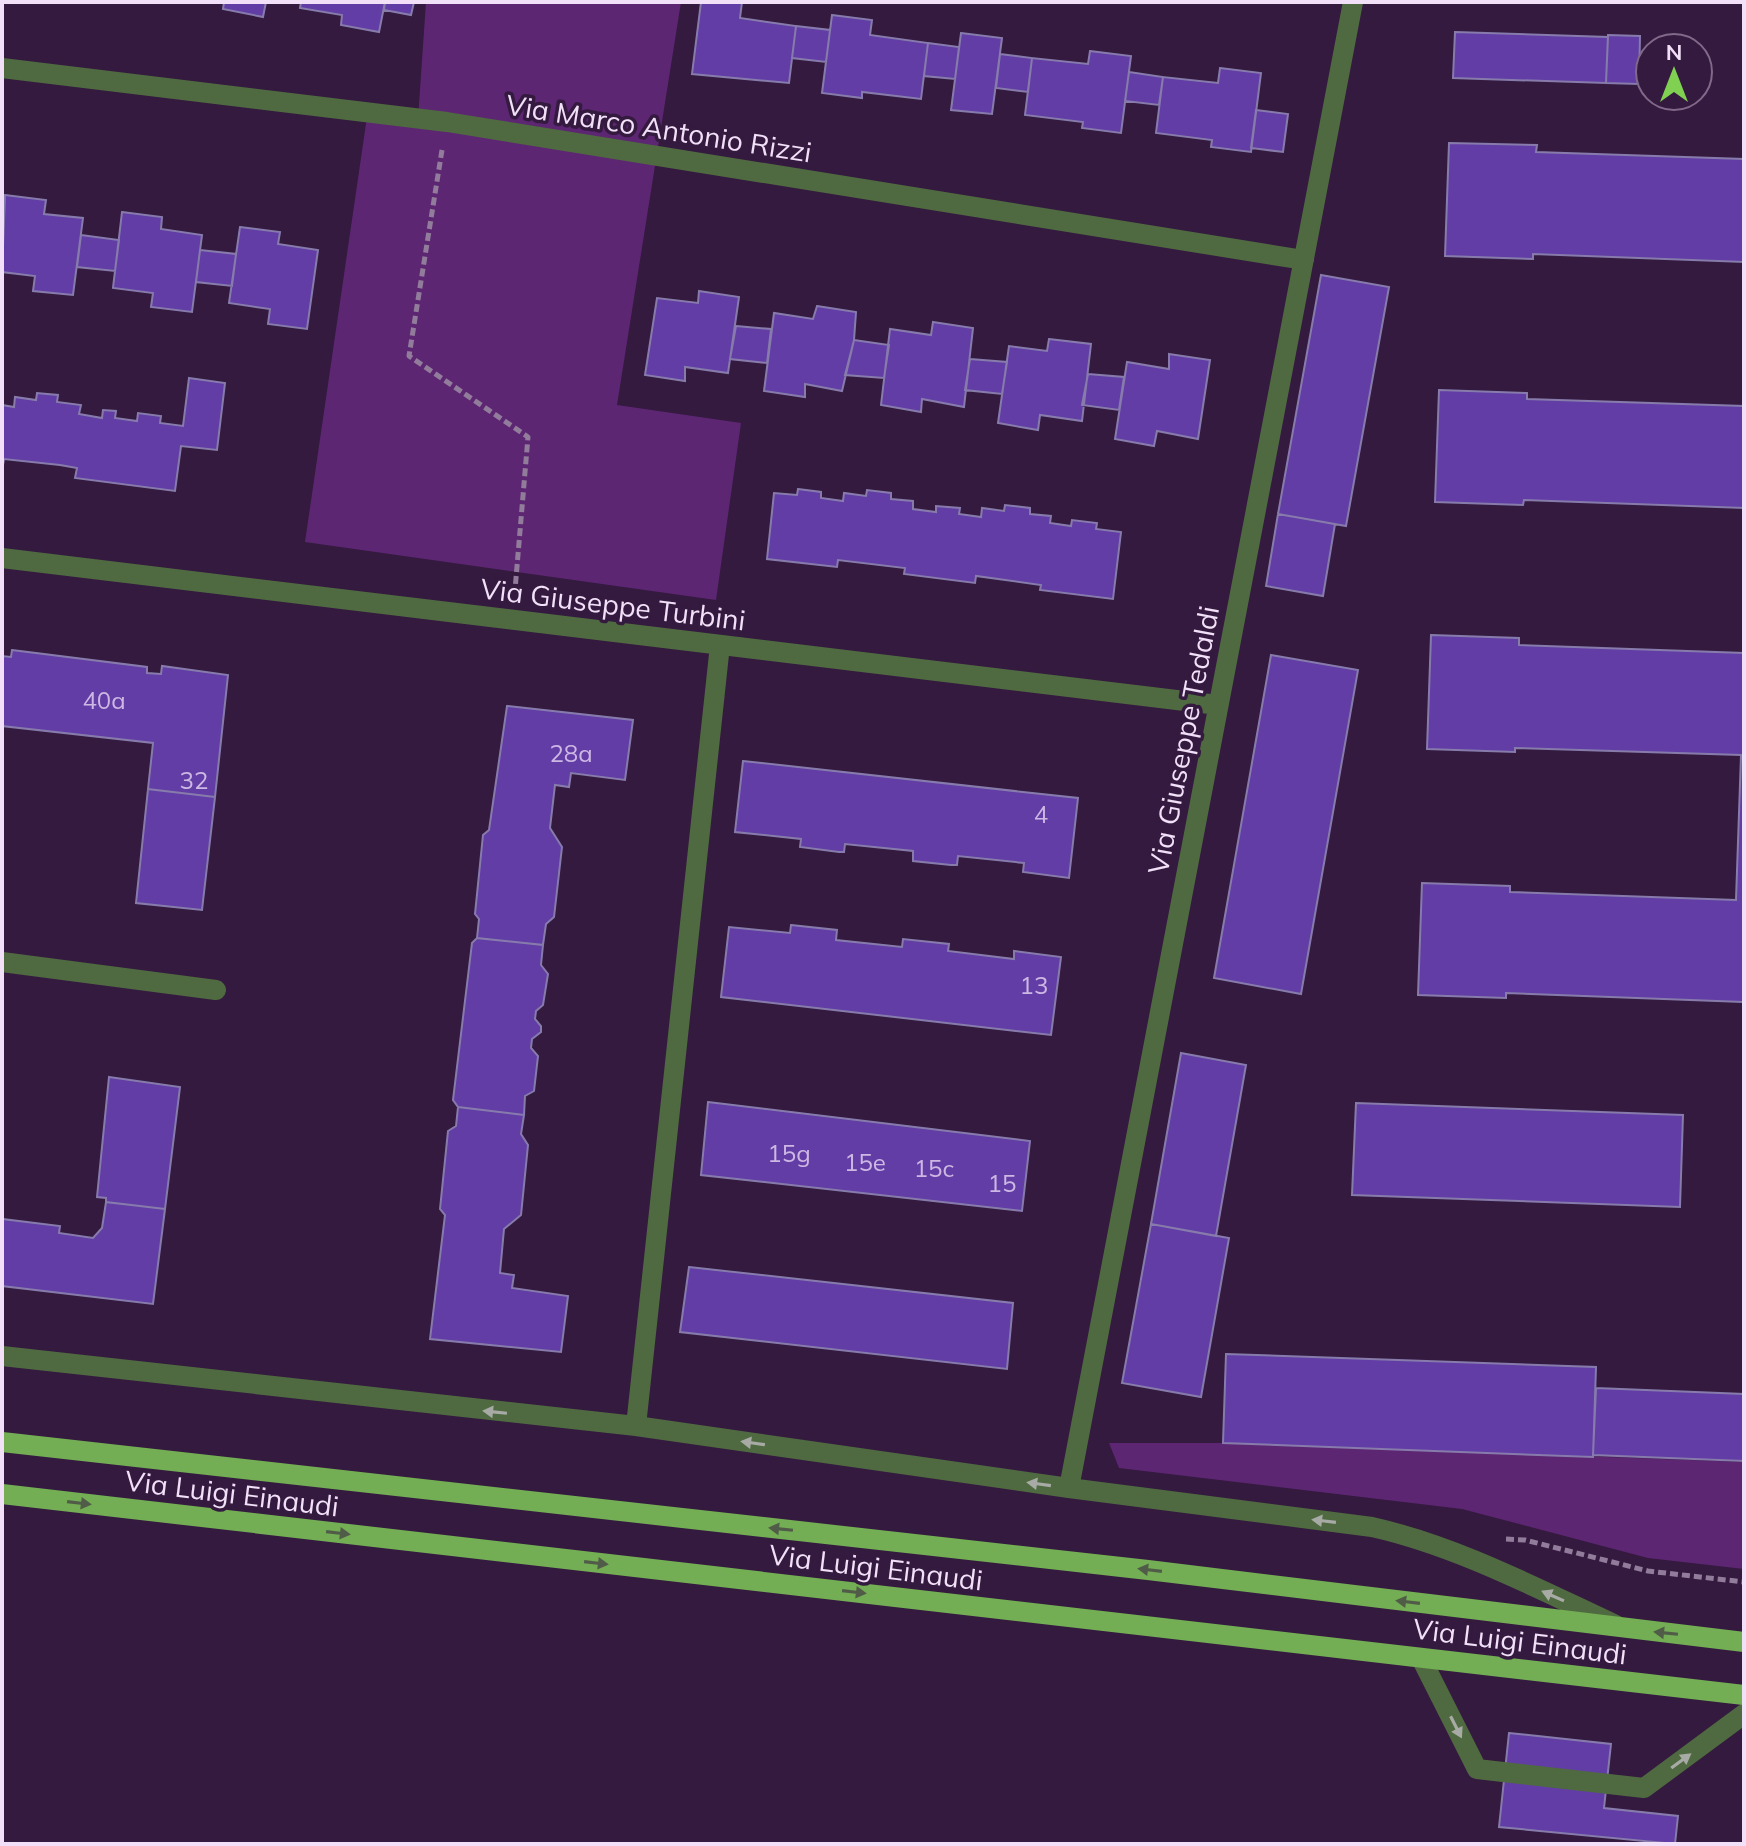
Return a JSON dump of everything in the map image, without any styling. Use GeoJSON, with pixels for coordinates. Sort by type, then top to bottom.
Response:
{"type":"FeatureCollection","features":[{"type":"Feature","properties":{"kind":"main road","name":"Via Luigi Einaudi"},"geometry":{"type":"LineString","coordinates":[[2,1442],[1133,1568],[1744,1642]]}},
{"type":"Feature","properties":{"kind":"main road","name":"Via Luigi Einaudi"},"geometry":{"type":"LineString","coordinates":[[2,1494],[1744,1695]]}},
{"type":"Feature","properties":{"kind":"street","name":"Via Giuseppe Tedaldi"},"geometry":{"type":"LineString","coordinates":[[1069,1488],[1353,2]]}},
{"type":"Feature","properties":{"kind":"street","name":"Via Marco Antonio Rizzi"},"geometry":{"type":"LineString","coordinates":[[2,68],[447,122],[1304,260]]}},
{"type":"Feature","properties":{"kind":"street","name":"Via Giuseppe Turbini"},"geometry":{"type":"LineString","coordinates":[[2,558],[1218,705]]}},
{"type":"Feature","properties":{"kind":"street"},"geometry":{"type":"LineString","coordinates":[[636,1426],[720,645]]}},
{"type":"Feature","properties":{"kind":"street"},"geometry":{"type":"LineString","coordinates":[[2,962],[216,990]]}},
{"type":"Feature","properties":{"kind":"street","name":"Via Luigi Einaudi"},"geometry":{"type":"LineString","coordinates":[[2,1356],[636,1426],[1069,1488],[1372,1527],[1401,1533],[1502,1573],[1624,1628]]}},
{"type":"Feature","properties":{"kind":"street"},"geometry":{"type":"LineString","coordinates":[[1421,1658],[1477,1769],[1644,1788],[1744,1714]]}},
{"type":"Feature","properties":{"kind":"path"},"geometry":{"type":"LineString","coordinates":[[447,122],[409,356],[528,437],[513,619]]}},
{"type":"Feature","properties":{"kind":"path"},"geometry":{"type":"LineString","coordinates":[[1494,1538],[1525,1540],[1648,1571],[1744,1582]]}},
{"type":"Feature","properties":{"kind":"shaded area"},"geometry":{"type":"Polygon","coordinates":[[[426,2],[681,2],[617,405],[741,423],[716,600],[305,542],[367,117],[418,119],[426,2]]]}},
{"type":"Feature","properties":{"kind":"shaded area"},"geometry":{"type":"Polygon","coordinates":[[[1109,1443],[1223,1443],[1744,1462],[1744,1569],[1648,1558],[1462,1509],[1119,1468],[1109,1443]]]}},
{"type":"Feature","properties":{"kind":"building"},"geometry":{"type":"Polygon","coordinates":[[[224,2],[266,2],[263,17],[223,9],[224,2]]]}},
{"type":"Feature","properties":{"kind":"building"},"geometry":{"type":"Polygon","coordinates":[[[301,2],[385,2],[379,32],[341,25],[342,15],[300,8],[301,2]]]}},
{"type":"Feature","properties":{"kind":"building"},"geometry":{"type":"Polygon","coordinates":[[[385,2],[414,2],[411,15],[384,10],[385,2]]]}},
{"type":"Feature","properties":{"kind":"building"},"geometry":{"type":"Polygon","coordinates":[[[701,2],[742,2],[740,18],[796,26],[789,83],[692,74],[701,2]]]}},
{"type":"Feature","properties":{"kind":"building"},"geometry":{"type":"Polygon","coordinates":[[[832,15],[872,20],[870,35],[928,43],[921,99],[862,92],[862,98],[822,93],[832,15]]]}},
{"type":"Feature","properties":{"kind":"building"},"geometry":{"type":"Polygon","coordinates":[[[796,26],[830,30],[826,62],[792,58],[796,26]]]}},
{"type":"Feature","properties":{"kind":"building"},"geometry":{"type":"Polygon","coordinates":[[[1455,32],[1608,37],[1606,83],[1453,78],[1455,32]]]}},
{"type":"Feature","properties":{"kind":"building"},"geometry":{"type":"Polygon","coordinates":[[[961,33],[1002,38],[992,114],[951,110],[961,33]]]}},
{"type":"Feature","properties":{"kind":"building"},"geometry":{"type":"Polygon","coordinates":[[[1608,35],[1634,36],[1634,84],[1606,83],[1608,35]]]}},
{"type":"Feature","properties":{"kind":"building"},"geometry":{"type":"Polygon","coordinates":[[[928,43],[959,47],[955,79],[924,76],[928,43]]]}},
{"type":"Feature","properties":{"kind":"building"},"geometry":{"type":"Polygon","coordinates":[[[1090,51],[1131,56],[1121,133],[1082,128],[1083,122],[1025,115],[1032,58],[1088,64],[1090,51]]]}},
{"type":"Feature","properties":{"kind":"building"},"geometry":{"type":"Polygon","coordinates":[[[1000,54],[1032,58],[1028,92],[996,88],[1000,54]]]}},
{"type":"Feature","properties":{"kind":"building"},"geometry":{"type":"Polygon","coordinates":[[[1220,68],[1261,73],[1251,152],[1211,147],[1212,140],[1156,133],[1163,77],[1218,83],[1220,68]]]}},
{"type":"Feature","properties":{"kind":"building"},"geometry":{"type":"Polygon","coordinates":[[[1129,72],[1163,77],[1159,105],[1125,101],[1129,72]]]}},
{"type":"Feature","properties":{"kind":"building"},"geometry":{"type":"Polygon","coordinates":[[[1256,110],[1288,114],[1283,152],[1251,148],[1256,110]]]}},
{"type":"Feature","properties":{"kind":"building"},"geometry":{"type":"Polygon","coordinates":[[[1449,143],[1537,145],[1536,152],[1744,159],[1744,262],[1533,254],[1533,259],[1445,256],[1449,143]]]}},
{"type":"Feature","properties":{"kind":"building"},"geometry":{"type":"Polygon","coordinates":[[[5,195],[46,200],[44,214],[83,218],[73,295],[33,291],[35,276],[2,272],[5,195]]]}},
{"type":"Feature","properties":{"kind":"building"},"geometry":{"type":"Polygon","coordinates":[[[122,212],[162,217],[161,229],[202,235],[192,312],[151,307],[153,293],[113,288],[122,212]]]}},
{"type":"Feature","properties":{"kind":"building"},"geometry":{"type":"Polygon","coordinates":[[[240,227],[280,232],[278,244],[318,250],[307,329],[268,324],[270,309],[229,303],[240,227]]]}},
{"type":"Feature","properties":{"kind":"building"},"geometry":{"type":"Polygon","coordinates":[[[81,235],[119,240],[115,271],[77,267],[81,235]]]}},
{"type":"Feature","properties":{"kind":"building"},"geometry":{"type":"Polygon","coordinates":[[[200,250],[236,254],[232,286],[196,282],[200,250]]]}},
{"type":"Feature","properties":{"kind":"building"},"geometry":{"type":"Polygon","coordinates":[[[1321,275],[1389,287],[1346,526],[1278,514],[1321,275]]]}},
{"type":"Feature","properties":{"kind":"building"},"geometry":{"type":"Polygon","coordinates":[[[699,291],[739,297],[728,373],[685,367],[685,381],[645,375],[657,298],[698,303],[699,291]]]}},
{"type":"Feature","properties":{"kind":"building"},"geometry":{"type":"Polygon","coordinates":[[[817,306],[856,312],[854,340],[842,391],[805,384],[805,397],[764,391],[774,313],[813,319],[817,306]]]}},
{"type":"Feature","properties":{"kind":"building"},"geometry":{"type":"Polygon","coordinates":[[[933,322],[973,328],[964,407],[922,399],[921,412],[881,405],[890,329],[931,335],[933,322]]]}},
{"type":"Feature","properties":{"kind":"building"},"geometry":{"type":"Polygon","coordinates":[[[736,326],[771,329],[767,363],[730,359],[736,326]]]}},
{"type":"Feature","properties":{"kind":"building"},"geometry":{"type":"Polygon","coordinates":[[[1049,339],[1091,344],[1082,421],[1040,415],[1038,430],[998,423],[1009,346],[1047,351],[1049,339]]]}},
{"type":"Feature","properties":{"kind":"building"},"geometry":{"type":"Polygon","coordinates":[[[854,340],[889,345],[884,378],[845,375],[854,340]]]}},
{"type":"Feature","properties":{"kind":"building"},"geometry":{"type":"Polygon","coordinates":[[[1169,354],[1210,360],[1198,439],[1157,431],[1154,446],[1115,439],[1127,362],[1169,369],[1169,354]]]}},
{"type":"Feature","properties":{"kind":"building"},"geometry":{"type":"Polygon","coordinates":[[[970,359],[1007,362],[1002,394],[965,390],[970,359]]]}},
{"type":"Feature","properties":{"kind":"building"},"geometry":{"type":"Polygon","coordinates":[[[1088,374],[1124,377],[1119,410],[1082,405],[1088,374]]]}},
{"type":"Feature","properties":{"kind":"building"},"geometry":{"type":"Polygon","coordinates":[[[189,378],[225,383],[217,450],[181,446],[175,491],[75,478],[77,468],[60,465],[4,459],[2,471],[2,405],[14,407],[15,397],[36,400],[37,393],[58,395],[57,402],[81,405],[79,414],[102,418],[103,410],[116,411],[115,418],[137,421],[138,413],[161,416],[160,423],[183,426],[189,378]]]}},
{"type":"Feature","properties":{"kind":"building"},"geometry":{"type":"Polygon","coordinates":[[[1439,390],[1527,393],[1527,399],[1744,406],[1744,508],[1524,500],[1523,505],[1435,502],[1439,390]]]}},
{"type":"Feature","properties":{"kind":"building"},"geometry":{"type":"Polygon","coordinates":[[[798,489],[821,492],[821,498],[843,501],[844,493],[866,496],[867,490],[891,493],[891,499],[913,501],[913,509],[936,512],[936,506],[960,508],[959,514],[981,517],[982,508],[1004,511],[1005,505],[1030,508],[1030,514],[1051,516],[1050,523],[1071,526],[1072,520],[1097,523],[1096,529],[1121,532],[1113,599],[1040,590],[1041,585],[976,576],[975,583],[904,574],[905,568],[838,560],[837,567],[767,559],[774,493],[797,495],[798,489]]]}},
{"type":"Feature","properties":{"kind":"building"},"geometry":{"type":"Polygon","coordinates":[[[1278,514],[1335,524],[1323,596],[1266,586],[1278,514]]]}},
{"type":"Feature","properties":{"kind":"building"},"geometry":{"type":"Polygon","coordinates":[[[1431,635],[1519,638],[1519,645],[1744,653],[1744,1008],[1743,1002],[1506,993],[1506,998],[1418,995],[1422,883],[1510,886],[1510,892],[1736,900],[1741,755],[1515,748],[1515,752],[1427,749],[1431,635]]]}},
{"type":"Feature","properties":{"kind":"building"},"geometry":{"type":"Polygon","coordinates":[[[12,650],[147,667],[147,673],[161,674],[162,666],[228,675],[215,797],[148,789],[153,743],[2,726],[2,656],[11,657],[12,650]]]}},
{"type":"Feature","properties":{"kind":"building"},"geometry":{"type":"Polygon","coordinates":[[[1271,655],[1358,670],[1301,994],[1214,978],[1271,655]]]}},
{"type":"Feature","properties":{"kind":"building"},"geometry":{"type":"Polygon","coordinates":[[[507,706],[633,720],[625,780],[571,773],[569,787],[555,785],[550,828],[562,847],[554,917],[546,924],[543,945],[477,938],[479,919],[475,914],[483,835],[489,830],[507,706]]]}},
{"type":"Feature","properties":{"kind":"building"},"geometry":{"type":"Polygon","coordinates":[[[743,761],[1078,798],[1069,878],[1023,872],[1024,863],[958,856],[957,865],[913,861],[913,851],[845,844],[844,852],[839,852],[800,847],[801,839],[735,832],[743,761]]]}},
{"type":"Feature","properties":{"kind":"building"},"geometry":{"type":"Polygon","coordinates":[[[148,789],[215,797],[202,910],[136,903],[148,789]]]}},
{"type":"Feature","properties":{"kind":"building"},"geometry":{"type":"Polygon","coordinates":[[[791,925],[837,930],[836,940],[902,947],[903,939],[949,944],[948,951],[1014,959],[1014,951],[1061,957],[1051,1035],[721,997],[729,927],[790,933],[791,925]]]}},
{"type":"Feature","properties":{"kind":"building"},"geometry":{"type":"Polygon","coordinates":[[[477,938],[543,945],[541,965],[548,974],[543,1005],[536,1011],[535,1019],[541,1026],[541,1032],[532,1039],[531,1048],[538,1056],[534,1091],[525,1096],[524,1115],[458,1107],[453,1100],[472,943],[477,938]]]}},
{"type":"Feature","properties":{"kind":"building"},"geometry":{"type":"Polygon","coordinates":[[[1181,1053],[1246,1065],[1216,1236],[1151,1224],[1181,1053]]]}},
{"type":"Feature","properties":{"kind":"building"},"geometry":{"type":"Polygon","coordinates":[[[109,1077],[180,1087],[165,1209],[106,1202],[106,1198],[97,1197],[109,1077]]]}},
{"type":"Feature","properties":{"kind":"building"},"geometry":{"type":"Polygon","coordinates":[[[708,1102],[1030,1141],[1022,1211],[701,1175],[708,1102]]]}},
{"type":"Feature","properties":{"kind":"building"},"geometry":{"type":"Polygon","coordinates":[[[1356,1103],[1683,1115],[1680,1207],[1352,1195],[1356,1103]]]}},
{"type":"Feature","properties":{"kind":"building"},"geometry":{"type":"Polygon","coordinates":[[[458,1107],[524,1115],[521,1134],[528,1145],[521,1215],[504,1229],[500,1273],[514,1275],[512,1288],[568,1296],[561,1352],[430,1339],[445,1215],[440,1209],[448,1131],[456,1126],[458,1107]]]}},
{"type":"Feature","properties":{"kind":"building"},"geometry":{"type":"Polygon","coordinates":[[[106,1202],[165,1209],[153,1304],[2,1286],[2,1219],[60,1226],[59,1233],[93,1238],[102,1228],[106,1202]]]}},
{"type":"Feature","properties":{"kind":"building"},"geometry":{"type":"Polygon","coordinates":[[[1151,1224],[1229,1238],[1201,1397],[1122,1383],[1151,1224]]]}},
{"type":"Feature","properties":{"kind":"building"},"geometry":{"type":"Polygon","coordinates":[[[689,1267],[1013,1303],[1007,1369],[680,1332],[689,1267]]]}},
{"type":"Feature","properties":{"kind":"building"},"geometry":{"type":"Polygon","coordinates":[[[1226,1354],[1596,1367],[1593,1457],[1223,1443],[1226,1354]]]}},
{"type":"Feature","properties":{"kind":"building"},"geometry":{"type":"Polygon","coordinates":[[[1596,1388],[1744,1394],[1744,1461],[1593,1455],[1596,1388]]]}},
{"type":"Feature","properties":{"kind":"building"},"geometry":{"type":"Polygon","coordinates":[[[1509,1733],[1611,1744],[1604,1808],[1678,1816],[1675,1844],[1499,1827],[1509,1733]]]}}]}
